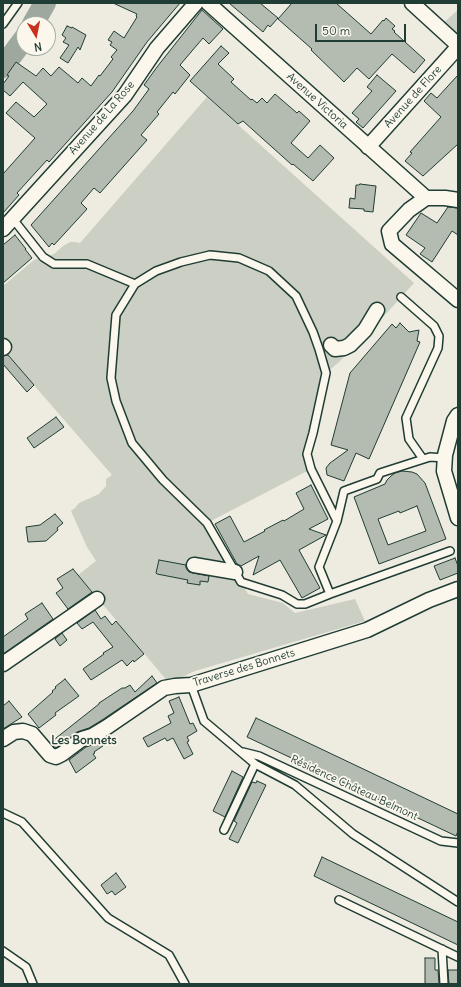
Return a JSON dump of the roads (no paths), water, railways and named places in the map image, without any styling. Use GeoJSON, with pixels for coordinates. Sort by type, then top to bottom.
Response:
{"type":"FeatureCollection","features":[{"type":"Feature","properties":{"kind":"street","name":"Avenue de La Rose"},"geometry":{"type":"LineString","coordinates":[[8,224],[125,95],[157,48],[196,3]]}},
{"type":"Feature","properties":{"kind":"street","name":"Avenue Victoria"},"geometry":{"type":"LineString","coordinates":[[208,3],[426,198]]}},
{"type":"Feature","properties":{"kind":"street"},"geometry":{"type":"LineString","coordinates":[[412,3],[458,46]]}},
{"type":"Feature","properties":{"kind":"street","name":"Avenue de Flore"},"geometry":{"type":"LineString","coordinates":[[368,147],[458,46]]}},
{"type":"Feature","properties":{"kind":"street"},"geometry":{"type":"LineString","coordinates":[[458,200],[426,198],[410,210],[389,231],[392,244],[458,300]]}},
{"type":"Feature","properties":{"kind":"street"},"geometry":{"type":"LineString","coordinates":[[331,345],[336,349],[344,348],[350,345],[365,330],[377,310]]}},
{"type":"Feature","properties":{"kind":"street"},"geometry":{"type":"LineString","coordinates":[[458,415],[454,421],[449,455],[444,471],[458,518]]}},
{"type":"Feature","properties":{"kind":"street"},"geometry":{"type":"LineString","coordinates":[[194,565],[235,572]]}},
{"type":"Feature","properties":{"kind":"street","name":"Traverse des Bonnets"},"geometry":{"type":"LineString","coordinates":[[3,740],[14,732],[23,731],[32,734],[50,755],[56,757],[82,739],[92,736],[164,688],[191,685],[367,630],[429,600],[458,590]]}},
{"type":"Feature","properties":{"kind":"street"},"geometry":{"type":"LineString","coordinates":[[3,664],[97,599]]}},
{"type":"Feature","properties":{"kind":"lane"},"geometry":{"type":"LineString","coordinates":[[3,24],[18,3]]}},
{"type":"Feature","properties":{"kind":"lane"},"geometry":{"type":"LineString","coordinates":[[8,224],[43,257],[54,264],[87,264],[135,284]]}},
{"type":"Feature","properties":{"kind":"lane"},"geometry":{"type":"LineString","coordinates":[[338,521],[310,469],[307,454],[326,373],[320,349],[296,296],[269,271],[239,258],[210,255],[181,262],[156,272],[135,284],[116,315],[111,378],[116,401],[132,443],[162,480],[207,523],[241,582],[282,595],[297,604],[305,604],[450,551]]}},
{"type":"Feature","properties":{"kind":"lane"},"geometry":{"type":"LineString","coordinates":[[401,297],[434,326],[439,336],[438,348],[406,418],[409,439],[423,459]]}},
{"type":"Feature","properties":{"kind":"lane"},"geometry":{"type":"LineString","coordinates":[[330,594],[319,567],[338,521],[344,491],[377,479],[380,473],[430,457],[449,455]]}},
{"type":"Feature","properties":{"kind":"lane","name":"Résidence Château Belmont"},"geometry":{"type":"LineString","coordinates":[[191,685],[204,721],[240,752],[255,764],[295,785],[353,834],[458,902]]}},
{"type":"Feature","properties":{"kind":"lane","name":"Résidence Château Belmont"},"geometry":{"type":"LineString","coordinates":[[240,752],[259,756],[441,841],[458,843]]}},
{"type":"Feature","properties":{"kind":"lane"},"geometry":{"type":"LineString","coordinates":[[224,830],[255,764]]}},
{"type":"Feature","properties":{"kind":"lane"},"geometry":{"type":"LineString","coordinates":[[3,813],[22,822],[108,918],[169,954],[185,984]]}},
{"type":"Feature","properties":{"kind":"lane"},"geometry":{"type":"LineString","coordinates":[[339,900],[458,957]]}},
{"type":"Feature","properties":{"kind":"lane"},"geometry":{"type":"LineString","coordinates":[[442,949],[444,984]]}},
{"type":"Feature","properties":{"kind":"lane"},"geometry":{"type":"LineString","coordinates":[[3,950],[26,967],[33,984]]}},
{"type":"Feature","properties":{"kind":"waterway"},"geometry":{"type":"LineString","coordinates":[[38,16],[45,3]]}},
{"type":"Feature","properties":{"kind":"waterway"},"geometry":{"type":"LineString","coordinates":[[3,67],[16,50]]}},
{"type":"Feature","properties":{"kind":"district","name":"Les Bonnets"},"geometry":{"type":"Point","coordinates":[84,741]}}]}
